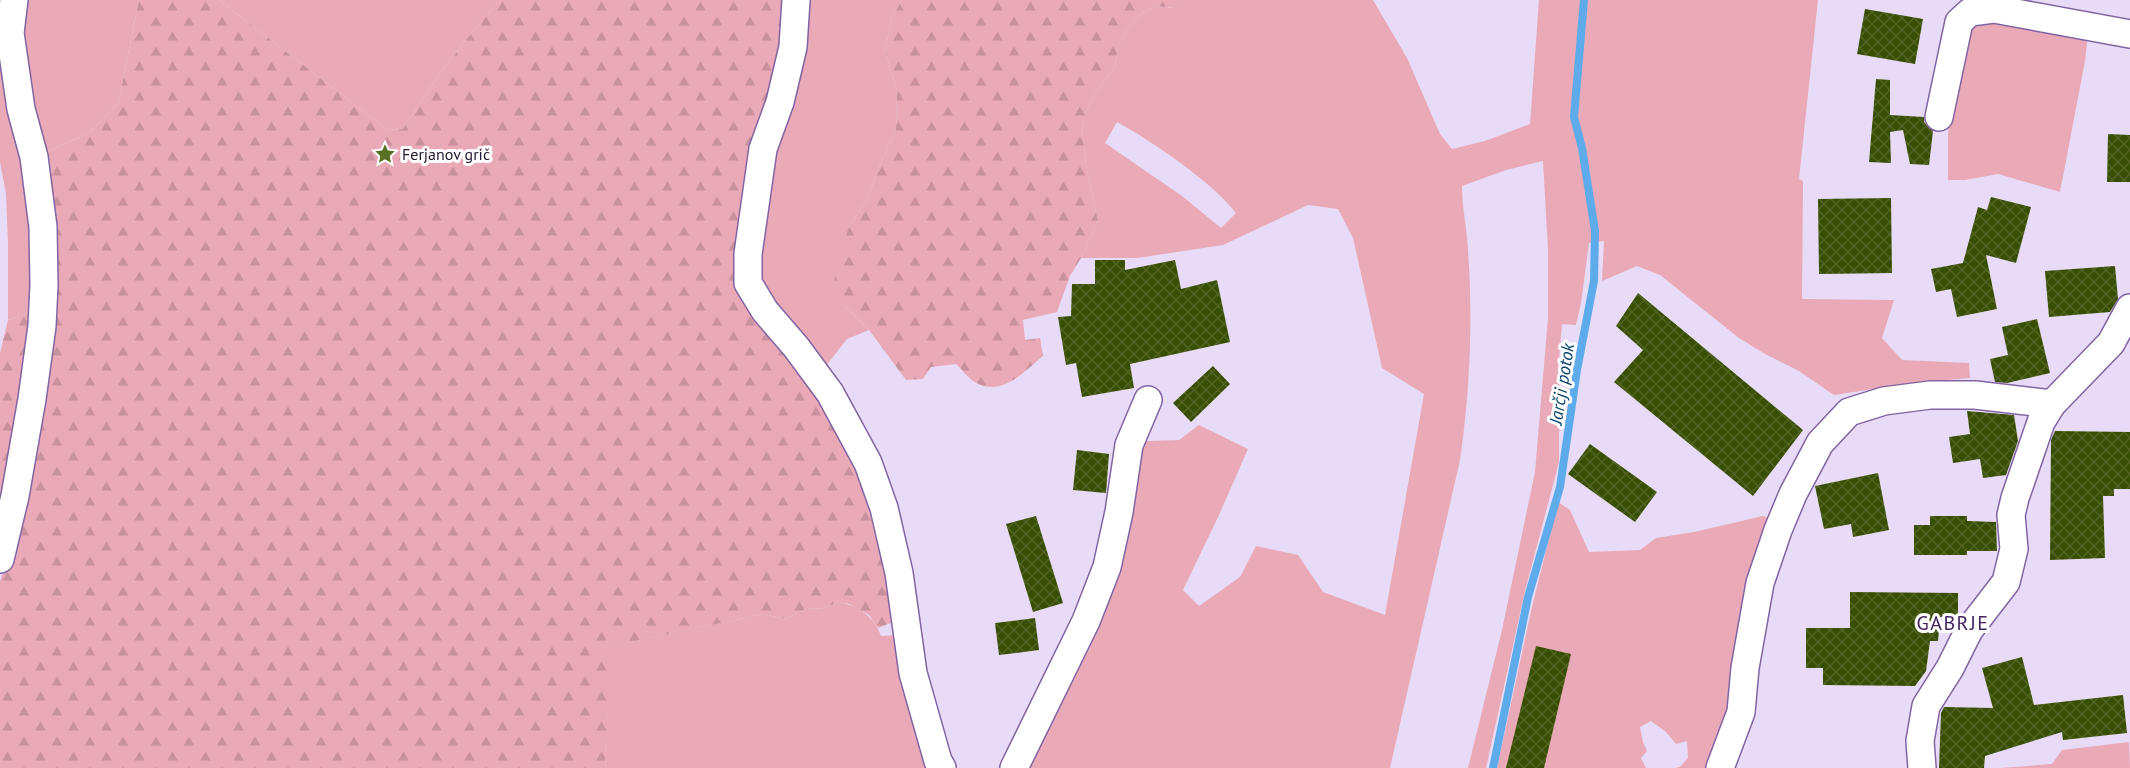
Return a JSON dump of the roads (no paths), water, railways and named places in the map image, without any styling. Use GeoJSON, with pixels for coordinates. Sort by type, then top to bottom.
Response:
{"type":"FeatureCollection","features":[{"type":"Feature","properties":{"kind":"street"},"geometry":{"type":"LineString","coordinates":[[0,560],[15,496],[32,399],[42,326],[44,285],[44,227],[33,157],[21,109],[10,33],[14,0]]}},
{"type":"Feature","properties":{"kind":"street"},"geometry":{"type":"LineString","coordinates":[[796,0],[792,47],[780,102],[763,149],[748,254],[748,284],[765,311],[796,347],[830,393],[868,463],[884,508],[899,573],[913,673],[942,768]]}},
{"type":"Feature","properties":{"kind":"street"},"geometry":{"type":"LineString","coordinates":[[1939,117],[1959,22],[1970,12],[1994,9],[2130,34]]}},
{"type":"Feature","properties":{"kind":"street"},"geometry":{"type":"LineString","coordinates":[[1922,768],[1920,741],[1926,706],[1950,668],[1969,630],[2006,582],[2014,549],[2011,515],[2014,498],[2041,422],[2052,404],[2111,343],[2130,308]]}},
{"type":"Feature","properties":{"kind":"street"},"geometry":{"type":"LineString","coordinates":[[1720,768],[1741,712],[1745,668],[1760,584],[1793,494],[1820,442],[1849,412],[1884,401],[1930,395],[1975,395],[2052,404]]}},
{"type":"Feature","properties":{"kind":"street"},"geometry":{"type":"LineString","coordinates":[[1014,768],[1086,621],[1107,567],[1119,512],[1129,445],[1148,400]]}},
{"type":"Feature","properties":{"kind":"waterway","name":"Jarčji potok"},"geometry":{"type":"LineString","coordinates":[[1493,768],[1528,597],[1560,487],[1577,370],[1594,281],[1595,231],[1582,148],[1574,117],[1584,0]]}},
{"type":"Feature","properties":{"kind":"place","name":"Ferjanov grič"},"geometry":{"type":"Point","coordinates":[385,154]}},
{"type":"Feature","properties":{"kind":"district","name":"GABRJE"},"geometry":{"type":"Point","coordinates":[1953,623]}}]}
